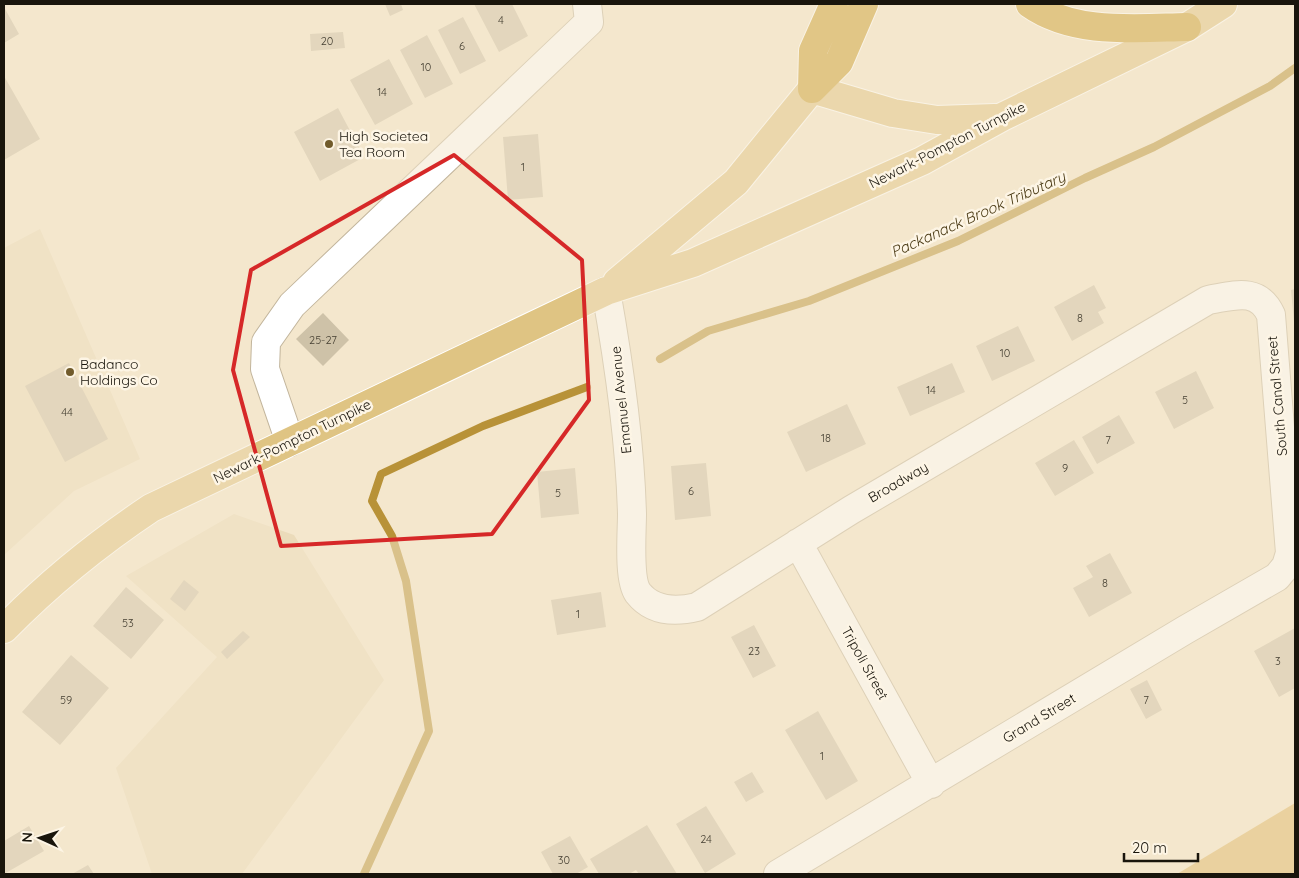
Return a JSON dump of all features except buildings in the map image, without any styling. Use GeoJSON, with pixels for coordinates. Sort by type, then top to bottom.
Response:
{"type":"FeatureCollection","features":[{"type":"Feature","properties":{"kind":"highway"},"geometry":{"type":"LineString","coordinates":[[812,89],[813,51],[834,4]]}},
{"type":"Feature","properties":{"kind":"highway"},"geometry":{"type":"LineString","coordinates":[[812,89],[839,62],[864,4]]}},
{"type":"Feature","properties":{"kind":"highway"},"geometry":{"type":"LineString","coordinates":[[1030,4],[1055,18],[1098,27],[1188,27]]}},
{"type":"Feature","properties":{"kind":"main road","name":"Newark-Pompton Turnpike"},"geometry":{"type":"LineString","coordinates":[[4,629],[72,564],[150,508],[606,291],[693,263],[922,161],[1002,117],[1188,27],[1223,4]]}},
{"type":"Feature","properties":{"kind":"main road"},"geometry":{"type":"LineString","coordinates":[[812,89],[893,113],[937,120],[1002,117]]}},
{"type":"Feature","properties":{"kind":"main road","name":"Newark-Pompton Turnpike"},"geometry":{"type":"LineString","coordinates":[[606,291],[736,182],[812,89]]}},
{"type":"Feature","properties":{"kind":"street"},"geometry":{"type":"LineString","coordinates":[[290,442],[265,370],[266,342],[292,305],[588,13]]}},
{"type":"Feature","properties":{"kind":"street","name":"Emanuel Avenue"},"geometry":{"type":"LineString","coordinates":[[606,291],[621,377],[632,510]]}},
{"type":"Feature","properties":{"kind":"street","name":"South Canal Street"},"geometry":{"type":"LineString","coordinates":[[1234,296],[1243,294],[1256,298],[1266,305],[1271,315],[1290,553]]}},
{"type":"Feature","properties":{"kind":"street","name":"Broadway"},"geometry":{"type":"LineString","coordinates":[[632,510],[633,578],[637,592],[647,602],[663,609],[680,611],[697,607],[798,543],[1208,300],[1234,296]]}},
{"type":"Feature","properties":{"kind":"street","name":"Tripoli Street"},"geometry":{"type":"LineString","coordinates":[[798,543],[931,784]]}},
{"type":"Feature","properties":{"kind":"street","name":"Grand Street"},"geometry":{"type":"LineString","coordinates":[[778,874],[1277,577],[1286,566],[1290,553]]}},
{"type":"Feature","properties":{"kind":"highlighted area"},"geometry":{"type":"Polygon","coordinates":[[[454,155],[582,260],[589,400],[492,534],[281,546],[233,370],[251,270],[454,155]]]}},
{"type":"Feature","properties":{"kind":"shaded area"},"geometry":{"type":"Polygon","coordinates":[[[40,229],[140,459],[74,491],[4,555],[4,248],[40,229]]]}},
{"type":"Feature","properties":{"kind":"shaded area"},"geometry":{"type":"Polygon","coordinates":[[[234,514],[294,535],[384,680],[242,874],[152,874],[116,768],[217,657],[126,576],[234,514]]]}},
{"type":"Feature","properties":{"kind":"shaded area"},"geometry":{"type":"Polygon","coordinates":[[[1295,803],[1295,874],[1177,874],[1295,803]]]}},
{"type":"Feature","properties":{"kind":"waterway","name":"Packanack Brook Tributary"},"geometry":{"type":"LineString","coordinates":[[660,359],[708,331],[809,301],[958,241],[1085,178],[1154,147],[1270,86],[1295,68]]}},
{"type":"Feature","properties":{"kind":"waterway","name":"Packanack Brook Tributary"},"geometry":{"type":"LineString","coordinates":[[364,874],[429,731],[406,581],[392,536],[372,501],[381,474],[483,426],[587,387]]}},
{"type":"Feature","properties":{"kind":"place","name":"High Societea Tea Room"},"geometry":{"type":"Point","coordinates":[329,144]}},
{"type":"Feature","properties":{"kind":"place","name":"Badanco Holdings Co"},"geometry":{"type":"Point","coordinates":[70,372]}}]}
